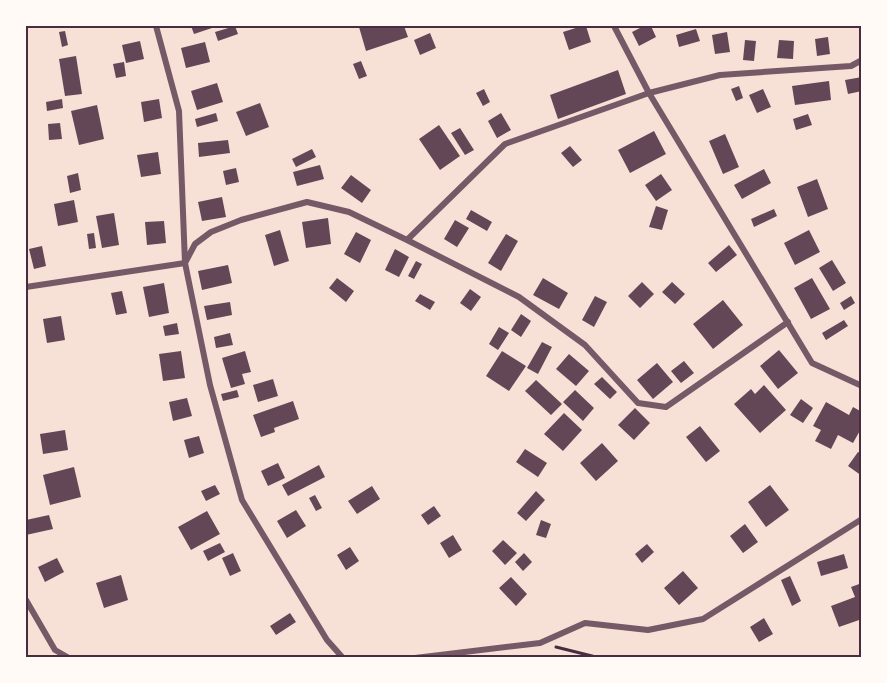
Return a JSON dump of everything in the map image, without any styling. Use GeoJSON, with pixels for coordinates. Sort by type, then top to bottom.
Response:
{"type":"FeatureCollection","features":[{"type":"Feature","properties":{"kind":"street"},"geometry":{"type":"LineString","coordinates":[[156,26],[179,111],[185,263],[210,385],[242,500],[327,640],[343,657]]}},
{"type":"Feature","properties":{"kind":"street"},"geometry":{"type":"LineString","coordinates":[[614,26],[650,93],[812,363],[861,386]]}},
{"type":"Feature","properties":{"kind":"street"},"geometry":{"type":"LineString","coordinates":[[407,240],[505,144],[650,93],[720,75],[851,66],[861,60]]}},
{"type":"Feature","properties":{"kind":"street"},"geometry":{"type":"LineString","coordinates":[[185,263],[195,243],[211,232],[241,220],[307,202],[349,212],[519,297],[585,345],[638,403],[666,407],[788,322]]}},
{"type":"Feature","properties":{"kind":"street"},"geometry":{"type":"LineString","coordinates":[[26,287],[185,263]]}},
{"type":"Feature","properties":{"kind":"street"},"geometry":{"type":"LineString","coordinates":[[415,657],[540,643],[585,623],[648,630],[703,619],[861,519]]}},
{"type":"Feature","properties":{"kind":"street"},"geometry":{"type":"LineString","coordinates":[[26,600],[55,650],[69,657]]}},
{"type":"Feature","properties":{"kind":"street"},"geometry":{"type":"LineString","coordinates":[[52,657],[55,650]]}},
{"type":"Feature","properties":{"kind":"path"},"geometry":{"type":"LineString","coordinates":[[540,643],[600,657]]}},
{"type":"Feature","properties":{"kind":"building"},"geometry":{"type":"Polygon","coordinates":[[[191,26],[218,26],[194,34],[191,26]]]}},
{"type":"Feature","properties":{"kind":"building"},"geometry":{"type":"Polygon","coordinates":[[[235,26],[238,34],[218,41],[215,32],[235,26]]]}},
{"type":"Feature","properties":{"kind":"building"},"geometry":{"type":"Polygon","coordinates":[[[404,26],[408,37],[366,51],[359,27],[404,26]]]}},
{"type":"Feature","properties":{"kind":"building"},"geometry":{"type":"Polygon","coordinates":[[[586,26],[591,42],[569,50],[563,32],[586,26]]]}},
{"type":"Feature","properties":{"kind":"building"},"geometry":{"type":"Polygon","coordinates":[[[644,26],[651,26],[656,37],[639,46],[632,32],[644,26]]]}},
{"type":"Feature","properties":{"kind":"building"},"geometry":{"type":"Polygon","coordinates":[[[696,29],[700,41],[679,47],[676,35],[696,29]]]}},
{"type":"Feature","properties":{"kind":"building"},"geometry":{"type":"Polygon","coordinates":[[[65,31],[68,45],[62,47],[59,32],[65,31]]]}},
{"type":"Feature","properties":{"kind":"building"},"geometry":{"type":"Polygon","coordinates":[[[727,32],[730,52],[715,54],[712,35],[727,32]]]}},
{"type":"Feature","properties":{"kind":"building"},"geometry":{"type":"Polygon","coordinates":[[[430,33],[436,48],[420,55],[414,40],[430,33]]]}},
{"type":"Feature","properties":{"kind":"building"},"geometry":{"type":"Polygon","coordinates":[[[828,37],[830,54],[817,56],[815,39],[828,37]]]}},
{"type":"Feature","properties":{"kind":"building"},"geometry":{"type":"Polygon","coordinates":[[[745,40],[756,41],[754,61],[743,60],[745,40]]]}},
{"type":"Feature","properties":{"kind":"building"},"geometry":{"type":"Polygon","coordinates":[[[779,40],[794,41],[793,59],[777,58],[779,40]]]}},
{"type":"Feature","properties":{"kind":"building"},"geometry":{"type":"Polygon","coordinates":[[[140,41],[144,59],[126,63],[122,45],[140,41]]]}},
{"type":"Feature","properties":{"kind":"building"},"geometry":{"type":"Polygon","coordinates":[[[205,42],[210,62],[186,68],[181,48],[205,42]]]}},
{"type":"Feature","properties":{"kind":"building"},"geometry":{"type":"Polygon","coordinates":[[[76,56],[82,94],[65,96],[59,59],[76,56]]]}},
{"type":"Feature","properties":{"kind":"building"},"geometry":{"type":"Polygon","coordinates":[[[361,61],[367,76],[359,79],[353,64],[361,61]]]}},
{"type":"Feature","properties":{"kind":"building"},"geometry":{"type":"Polygon","coordinates":[[[124,62],[126,76],[116,78],[113,64],[124,62]]]}},
{"type":"Feature","properties":{"kind":"building"},"geometry":{"type":"Polygon","coordinates":[[[618,70],[626,94],[558,119],[550,95],[618,70]]]}},
{"type":"Feature","properties":{"kind":"building"},"geometry":{"type":"Polygon","coordinates":[[[862,77],[862,91],[848,94],[845,80],[862,77]]]}},
{"type":"Feature","properties":{"kind":"building"},"geometry":{"type":"Polygon","coordinates":[[[829,81],[831,100],[795,105],[792,86],[829,81]]]}},
{"type":"Feature","properties":{"kind":"building"},"geometry":{"type":"Polygon","coordinates":[[[217,83],[223,102],[197,110],[191,91],[217,83]]]}},
{"type":"Feature","properties":{"kind":"building"},"geometry":{"type":"Polygon","coordinates":[[[739,86],[743,98],[736,101],[731,89],[739,86]]]}},
{"type":"Feature","properties":{"kind":"building"},"geometry":{"type":"Polygon","coordinates":[[[484,89],[490,102],[483,106],[476,93],[484,89]]]}},
{"type":"Feature","properties":{"kind":"building"},"geometry":{"type":"Polygon","coordinates":[[[763,89],[771,107],[757,113],[749,95],[763,89]]]}},
{"type":"Feature","properties":{"kind":"building"},"geometry":{"type":"Polygon","coordinates":[[[62,99],[63,108],[47,111],[46,102],[62,99]]]}},
{"type":"Feature","properties":{"kind":"building"},"geometry":{"type":"Polygon","coordinates":[[[159,99],[162,118],[144,122],[141,102],[159,99]]]}},
{"type":"Feature","properties":{"kind":"building"},"geometry":{"type":"Polygon","coordinates":[[[260,103],[269,127],[246,136],[236,112],[260,103]]]}},
{"type":"Feature","properties":{"kind":"building"},"geometry":{"type":"Polygon","coordinates":[[[97,105],[104,139],[79,145],[71,111],[97,105]]]}},
{"type":"Feature","properties":{"kind":"building"},"geometry":{"type":"Polygon","coordinates":[[[216,113],[218,121],[197,127],[195,119],[216,113]]]}},
{"type":"Feature","properties":{"kind":"building"},"geometry":{"type":"Polygon","coordinates":[[[501,113],[511,130],[497,138],[488,121],[501,113]]]}},
{"type":"Feature","properties":{"kind":"building"},"geometry":{"type":"Polygon","coordinates":[[[808,114],[812,125],[796,130],[793,119],[808,114]]]}},
{"type":"Feature","properties":{"kind":"building"},"geometry":{"type":"Polygon","coordinates":[[[60,123],[62,139],[49,140],[48,124],[60,123]]]}},
{"type":"Feature","properties":{"kind":"building"},"geometry":{"type":"Polygon","coordinates":[[[439,125],[460,156],[440,170],[419,139],[439,125]]]}},
{"type":"Feature","properties":{"kind":"building"},"geometry":{"type":"Polygon","coordinates":[[[460,128],[474,150],[465,155],[451,133],[460,128]]]}},
{"type":"Feature","properties":{"kind":"building"},"geometry":{"type":"Polygon","coordinates":[[[654,131],[666,154],[630,173],[618,150],[654,131]]]}},
{"type":"Feature","properties":{"kind":"building"},"geometry":{"type":"Polygon","coordinates":[[[725,134],[739,167],[723,174],[709,141],[725,134]]]}},
{"type":"Feature","properties":{"kind":"building"},"geometry":{"type":"Polygon","coordinates":[[[228,140],[230,153],[199,157],[198,143],[228,140]]]}},
{"type":"Feature","properties":{"kind":"building"},"geometry":{"type":"Polygon","coordinates":[[[570,146],[582,160],[573,167],[561,153],[570,146]]]}},
{"type":"Feature","properties":{"kind":"building"},"geometry":{"type":"Polygon","coordinates":[[[312,149],[316,157],[296,167],[292,159],[312,149]]]}},
{"type":"Feature","properties":{"kind":"building"},"geometry":{"type":"Polygon","coordinates":[[[158,152],[161,174],[141,177],[137,155],[158,152]]]}},
{"type":"Feature","properties":{"kind":"building"},"geometry":{"type":"Polygon","coordinates":[[[320,165],[324,179],[297,186],[293,172],[320,165]]]}},
{"type":"Feature","properties":{"kind":"building"},"geometry":{"type":"Polygon","coordinates":[[[236,168],[239,182],[226,185],[223,171],[236,168]]]}},
{"type":"Feature","properties":{"kind":"building"},"geometry":{"type":"Polygon","coordinates":[[[764,169],[771,183],[742,199],[734,185],[764,169]]]}},
{"type":"Feature","properties":{"kind":"building"},"geometry":{"type":"Polygon","coordinates":[[[78,173],[81,190],[70,193],[67,176],[78,173]]]}},
{"type":"Feature","properties":{"kind":"building"},"geometry":{"type":"Polygon","coordinates":[[[661,174],[672,190],[656,201],[645,185],[661,174]]]}},
{"type":"Feature","properties":{"kind":"building"},"geometry":{"type":"Polygon","coordinates":[[[351,175],[371,190],[362,203],[341,188],[351,175]]]}},
{"type":"Feature","properties":{"kind":"building"},"geometry":{"type":"Polygon","coordinates":[[[817,179],[828,209],[808,217],[797,187],[817,179]]]}},
{"type":"Feature","properties":{"kind":"building"},"geometry":{"type":"Polygon","coordinates":[[[222,197],[226,217],[202,221],[198,202],[222,197]]]}},
{"type":"Feature","properties":{"kind":"building"},"geometry":{"type":"Polygon","coordinates":[[[74,200],[78,222],[58,226],[54,204],[74,200]]]}},
{"type":"Feature","properties":{"kind":"building"},"geometry":{"type":"Polygon","coordinates":[[[656,206],[668,210],[662,230],[649,227],[656,206]]]}},
{"type":"Feature","properties":{"kind":"building"},"geometry":{"type":"Polygon","coordinates":[[[774,209],[777,216],[754,227],[751,219],[774,209]]]}},
{"type":"Feature","properties":{"kind":"building"},"geometry":{"type":"Polygon","coordinates":[[[471,210],[492,222],[487,231],[466,219],[471,210]]]}},
{"type":"Feature","properties":{"kind":"building"},"geometry":{"type":"Polygon","coordinates":[[[114,213],[119,245],[102,248],[96,216],[114,213]]]}},
{"type":"Feature","properties":{"kind":"building"},"geometry":{"type":"Polygon","coordinates":[[[328,218],[331,244],[306,248],[302,222],[328,218]]]}},
{"type":"Feature","properties":{"kind":"building"},"geometry":{"type":"Polygon","coordinates":[[[455,220],[469,228],[457,247],[444,239],[455,220]]]}},
{"type":"Feature","properties":{"kind":"building"},"geometry":{"type":"Polygon","coordinates":[[[164,221],[166,243],[147,245],[145,222],[164,221]]]}},
{"type":"Feature","properties":{"kind":"building"},"geometry":{"type":"Polygon","coordinates":[[[280,230],[289,261],[274,266],[265,235],[280,230]]]}},
{"type":"Feature","properties":{"kind":"building"},"geometry":{"type":"Polygon","coordinates":[[[809,230],[820,252],[795,265],[784,243],[809,230]]]}},
{"type":"Feature","properties":{"kind":"building"},"geometry":{"type":"Polygon","coordinates":[[[356,232],[371,240],[360,263],[344,254],[356,232]]]}},
{"type":"Feature","properties":{"kind":"building"},"geometry":{"type":"Polygon","coordinates":[[[94,233],[96,248],[89,249],[87,234],[94,233]]]}},
{"type":"Feature","properties":{"kind":"building"},"geometry":{"type":"Polygon","coordinates":[[[506,234],[518,241],[501,271],[488,263],[506,234]]]}},
{"type":"Feature","properties":{"kind":"building"},"geometry":{"type":"Polygon","coordinates":[[[729,245],[737,255],[716,272],[708,263],[729,245]]]}},
{"type":"Feature","properties":{"kind":"building"},"geometry":{"type":"Polygon","coordinates":[[[42,246],[46,266],[34,269],[29,249],[42,246]]]}},
{"type":"Feature","properties":{"kind":"building"},"geometry":{"type":"Polygon","coordinates":[[[395,249],[409,257],[399,277],[385,270],[395,249]]]}},
{"type":"Feature","properties":{"kind":"building"},"geometry":{"type":"Polygon","coordinates":[[[832,260],[846,283],[833,291],[819,268],[832,260]]]}},
{"type":"Feature","properties":{"kind":"building"},"geometry":{"type":"Polygon","coordinates":[[[416,261],[422,264],[414,279],[408,276],[416,261]]]}},
{"type":"Feature","properties":{"kind":"building"},"geometry":{"type":"Polygon","coordinates":[[[228,265],[232,283],[202,290],[198,271],[228,265]]]}},
{"type":"Feature","properties":{"kind":"building"},"geometry":{"type":"Polygon","coordinates":[[[337,278],[354,291],[346,302],[329,288],[337,278]]]}},
{"type":"Feature","properties":{"kind":"building"},"geometry":{"type":"Polygon","coordinates":[[[543,278],[568,293],[559,309],[533,295],[543,278]]]}},
{"type":"Feature","properties":{"kind":"building"},"geometry":{"type":"Polygon","coordinates":[[[812,278],[830,309],[811,319],[794,288],[812,278]]]}},
{"type":"Feature","properties":{"kind":"building"},"geometry":{"type":"Polygon","coordinates":[[[642,282],[654,294],[640,308],[628,296],[642,282]]]}},
{"type":"Feature","properties":{"kind":"building"},"geometry":{"type":"Polygon","coordinates":[[[672,282],[685,294],[675,304],[662,292],[672,282]]]}},
{"type":"Feature","properties":{"kind":"building"},"geometry":{"type":"Polygon","coordinates":[[[164,283],[169,313],[149,317],[143,287],[164,283]]]}},
{"type":"Feature","properties":{"kind":"building"},"geometry":{"type":"Polygon","coordinates":[[[470,289],[481,297],[471,311],[460,303],[470,289]]]}},
{"type":"Feature","properties":{"kind":"building"},"geometry":{"type":"Polygon","coordinates":[[[122,291],[127,313],[116,315],[111,293],[122,291]]]}},
{"type":"Feature","properties":{"kind":"building"},"geometry":{"type":"Polygon","coordinates":[[[420,294],[435,302],[430,310],[415,301],[420,294]]]}},
{"type":"Feature","properties":{"kind":"building"},"geometry":{"type":"Polygon","coordinates":[[[595,296],[607,302],[594,327],[582,320],[595,296]]]}},
{"type":"Feature","properties":{"kind":"building"},"geometry":{"type":"Polygon","coordinates":[[[851,296],[855,303],[844,310],[840,303],[851,296]]]}},
{"type":"Feature","properties":{"kind":"building"},"geometry":{"type":"Polygon","coordinates":[[[723,300],[743,325],[713,349],[693,324],[723,300]]]}},
{"type":"Feature","properties":{"kind":"building"},"geometry":{"type":"Polygon","coordinates":[[[230,302],[232,315],[207,320],[204,306],[230,302]]]}},
{"type":"Feature","properties":{"kind":"building"},"geometry":{"type":"Polygon","coordinates":[[[521,314],[531,321],[521,337],[511,330],[521,314]]]}},
{"type":"Feature","properties":{"kind":"building"},"geometry":{"type":"Polygon","coordinates":[[[61,316],[65,340],[47,343],[43,319],[61,316]]]}},
{"type":"Feature","properties":{"kind":"building"},"geometry":{"type":"Polygon","coordinates":[[[844,320],[848,326],[826,340],[822,333],[844,320]]]}},
{"type":"Feature","properties":{"kind":"building"},"geometry":{"type":"Polygon","coordinates":[[[177,323],[179,334],[165,336],[163,326],[177,323]]]}},
{"type":"Feature","properties":{"kind":"building"},"geometry":{"type":"Polygon","coordinates":[[[499,327],[509,333],[498,350],[489,344],[499,327]]]}},
{"type":"Feature","properties":{"kind":"building"},"geometry":{"type":"Polygon","coordinates":[[[230,333],[233,345],[216,348],[214,337],[230,333]]]}},
{"type":"Feature","properties":{"kind":"building"},"geometry":{"type":"Polygon","coordinates":[[[542,342],[552,347],[538,374],[527,368],[542,342]]]}},
{"type":"Feature","properties":{"kind":"building"},"geometry":{"type":"Polygon","coordinates":[[[779,350],[798,373],[778,389],[760,366],[779,350]]]}},
{"type":"Feature","properties":{"kind":"building"},"geometry":{"type":"Polygon","coordinates":[[[181,351],[185,378],[163,381],[159,354],[181,351]]]}},
{"type":"Feature","properties":{"kind":"building"},"geometry":{"type":"Polygon","coordinates":[[[245,351],[251,372],[242,374],[245,384],[231,388],[222,358],[245,351]]]}},
{"type":"Feature","properties":{"kind":"building"},"geometry":{"type":"Polygon","coordinates":[[[502,351],[526,366],[509,391],[486,376],[502,351]]]}},
{"type":"Feature","properties":{"kind":"building"},"geometry":{"type":"Polygon","coordinates":[[[569,354],[589,371],[576,386],[556,369],[569,354]]]}},
{"type":"Feature","properties":{"kind":"building"},"geometry":{"type":"Polygon","coordinates":[[[684,361],[694,373],[681,383],[671,371],[684,361]]]}},
{"type":"Feature","properties":{"kind":"building"},"geometry":{"type":"Polygon","coordinates":[[[657,363],[673,382],[653,399],[637,380],[657,363]]]}},
{"type":"Feature","properties":{"kind":"building"},"geometry":{"type":"Polygon","coordinates":[[[602,377],[617,392],[610,399],[594,384],[602,377]]]}},
{"type":"Feature","properties":{"kind":"building"},"geometry":{"type":"Polygon","coordinates":[[[273,379],[278,396],[258,402],[253,385],[273,379]]]}},
{"type":"Feature","properties":{"kind":"building"},"geometry":{"type":"Polygon","coordinates":[[[536,380],[562,404],[551,415],[525,391],[536,380]]]}},
{"type":"Feature","properties":{"kind":"building"},"geometry":{"type":"Polygon","coordinates":[[[764,385],[786,410],[760,433],[734,404],[751,389],[755,394],[764,385]]]}},
{"type":"Feature","properties":{"kind":"building"},"geometry":{"type":"Polygon","coordinates":[[[237,390],[239,397],[223,401],[221,394],[237,390]]]}},
{"type":"Feature","properties":{"kind":"building"},"geometry":{"type":"Polygon","coordinates":[[[575,390],[594,408],[583,421],[563,402],[575,390]]]}},
{"type":"Feature","properties":{"kind":"building"},"geometry":{"type":"Polygon","coordinates":[[[187,398],[192,416],[173,421],[169,402],[187,398]]]}},
{"type":"Feature","properties":{"kind":"building"},"geometry":{"type":"Polygon","coordinates":[[[801,399],[813,408],[803,423],[790,415],[801,399]]]}},
{"type":"Feature","properties":{"kind":"building"},"geometry":{"type":"Polygon","coordinates":[[[293,401],[299,419],[274,428],[275,432],[261,437],[253,415],[293,401]]]}},
{"type":"Feature","properties":{"kind":"building"},"geometry":{"type":"Polygon","coordinates":[[[826,402],[849,415],[853,407],[862,412],[862,427],[853,443],[838,435],[831,449],[815,441],[821,430],[813,426],[826,402]]]}},
{"type":"Feature","properties":{"kind":"building"},"geometry":{"type":"Polygon","coordinates":[[[635,408],[650,423],[634,440],[618,425],[635,408]]]}},
{"type":"Feature","properties":{"kind":"building"},"geometry":{"type":"Polygon","coordinates":[[[564,413],[582,430],[563,451],[544,434],[564,413]]]}},
{"type":"Feature","properties":{"kind":"building"},"geometry":{"type":"Polygon","coordinates":[[[700,426],[720,451],[706,462],[686,437],[700,426]]]}},
{"type":"Feature","properties":{"kind":"building"},"geometry":{"type":"Polygon","coordinates":[[[65,430],[68,450],[43,454],[40,434],[65,430]]]}},
{"type":"Feature","properties":{"kind":"building"},"geometry":{"type":"Polygon","coordinates":[[[199,436],[204,453],[189,458],[184,440],[199,436]]]}},
{"type":"Feature","properties":{"kind":"building"},"geometry":{"type":"Polygon","coordinates":[[[602,443],[618,461],[596,481],[580,463],[602,443]]]}},
{"type":"Feature","properties":{"kind":"building"},"geometry":{"type":"Polygon","coordinates":[[[525,449],[547,463],[538,477],[516,462],[525,449]]]}},
{"type":"Feature","properties":{"kind":"building"},"geometry":{"type":"Polygon","coordinates":[[[858,452],[862,454],[862,476],[848,466],[858,452]]]}},
{"type":"Feature","properties":{"kind":"building"},"geometry":{"type":"Polygon","coordinates":[[[278,463],[285,478],[268,486],[261,471],[278,463]]]}},
{"type":"Feature","properties":{"kind":"building"},"geometry":{"type":"Polygon","coordinates":[[[319,465],[325,477],[288,496],[282,485],[319,465]]]}},
{"type":"Feature","properties":{"kind":"building"},"geometry":{"type":"Polygon","coordinates":[[[74,467],[81,497],[50,505],[43,475],[74,467]]]}},
{"type":"Feature","properties":{"kind":"building"},"geometry":{"type":"Polygon","coordinates":[[[215,485],[220,494],[206,501],[201,491],[215,485]]]}},
{"type":"Feature","properties":{"kind":"building"},"geometry":{"type":"Polygon","coordinates":[[[770,485],[789,510],[766,527],[748,502],[770,485]]]}},
{"type":"Feature","properties":{"kind":"building"},"geometry":{"type":"Polygon","coordinates":[[[372,486],[380,499],[357,514],[348,501],[372,486]]]}},
{"type":"Feature","properties":{"kind":"building"},"geometry":{"type":"Polygon","coordinates":[[[536,491],[545,500],[526,521],[517,513],[536,491]]]}},
{"type":"Feature","properties":{"kind":"building"},"geometry":{"type":"Polygon","coordinates":[[[315,495],[322,508],[316,511],[309,498],[315,495]]]}},
{"type":"Feature","properties":{"kind":"building"},"geometry":{"type":"Polygon","coordinates":[[[434,506],[441,516],[428,525],[421,515],[434,506]]]}},
{"type":"Feature","properties":{"kind":"building"},"geometry":{"type":"Polygon","coordinates":[[[296,510],[306,526],[287,538],[277,521],[296,510]]]}},
{"type":"Feature","properties":{"kind":"building"},"geometry":{"type":"Polygon","coordinates":[[[207,511],[220,534],[191,550],[178,527],[207,511]]]}},
{"type":"Feature","properties":{"kind":"building"},"geometry":{"type":"Polygon","coordinates":[[[49,515],[53,529],[26,535],[26,520],[49,515]]]}},
{"type":"Feature","properties":{"kind":"building"},"geometry":{"type":"Polygon","coordinates":[[[541,520],[551,524],[546,538],[536,535],[541,520]]]}},
{"type":"Feature","properties":{"kind":"building"},"geometry":{"type":"Polygon","coordinates":[[[745,524],[758,542],[743,553],[730,536],[745,524]]]}},
{"type":"Feature","properties":{"kind":"building"},"geometry":{"type":"Polygon","coordinates":[[[453,535],[462,550],[449,558],[440,543],[453,535]]]}},
{"type":"Feature","properties":{"kind":"building"},"geometry":{"type":"Polygon","coordinates":[[[503,540],[517,553],[505,565],[492,551],[503,540]]]}},
{"type":"Feature","properties":{"kind":"building"},"geometry":{"type":"Polygon","coordinates":[[[220,543],[225,552],[208,561],[203,551],[220,543]]]}},
{"type":"Feature","properties":{"kind":"building"},"geometry":{"type":"Polygon","coordinates":[[[647,544],[654,552],[642,563],[635,554],[647,544]]]}},
{"type":"Feature","properties":{"kind":"building"},"geometry":{"type":"Polygon","coordinates":[[[350,547],[359,561],[346,570],[337,555],[350,547]]]}},
{"type":"Feature","properties":{"kind":"building"},"geometry":{"type":"Polygon","coordinates":[[[233,553],[241,571],[230,576],[222,558],[233,553]]]}},
{"type":"Feature","properties":{"kind":"building"},"geometry":{"type":"Polygon","coordinates":[[[524,553],[532,562],[523,571],[515,562],[524,553]]]}},
{"type":"Feature","properties":{"kind":"building"},"geometry":{"type":"Polygon","coordinates":[[[844,554],[848,568],[821,576],[817,562],[844,554]]]}},
{"type":"Feature","properties":{"kind":"building"},"geometry":{"type":"Polygon","coordinates":[[[57,558],[64,572],[45,582],[38,567],[57,558]]]}},
{"type":"Feature","properties":{"kind":"building"},"geometry":{"type":"Polygon","coordinates":[[[683,571],[698,588],[679,605],[664,588],[683,571]]]}},
{"type":"Feature","properties":{"kind":"building"},"geometry":{"type":"Polygon","coordinates":[[[121,575],[128,600],[104,608],[96,583],[121,575]]]}},
{"type":"Feature","properties":{"kind":"building"},"geometry":{"type":"Polygon","coordinates":[[[790,576],[801,601],[792,606],[781,580],[790,576]]]}},
{"type":"Feature","properties":{"kind":"building"},"geometry":{"type":"Polygon","coordinates":[[[511,577],[527,594],[516,606],[499,588],[511,577]]]}},
{"type":"Feature","properties":{"kind":"building"},"geometry":{"type":"Polygon","coordinates":[[[862,583],[862,619],[839,627],[831,606],[855,597],[851,587],[862,583]]]}},
{"type":"Feature","properties":{"kind":"building"},"geometry":{"type":"Polygon","coordinates":[[[290,613],[296,622],[276,635],[270,626],[290,613]]]}},
{"type":"Feature","properties":{"kind":"building"},"geometry":{"type":"Polygon","coordinates":[[[764,618],[773,634],[759,642],[750,627],[764,618]]]}}]}
